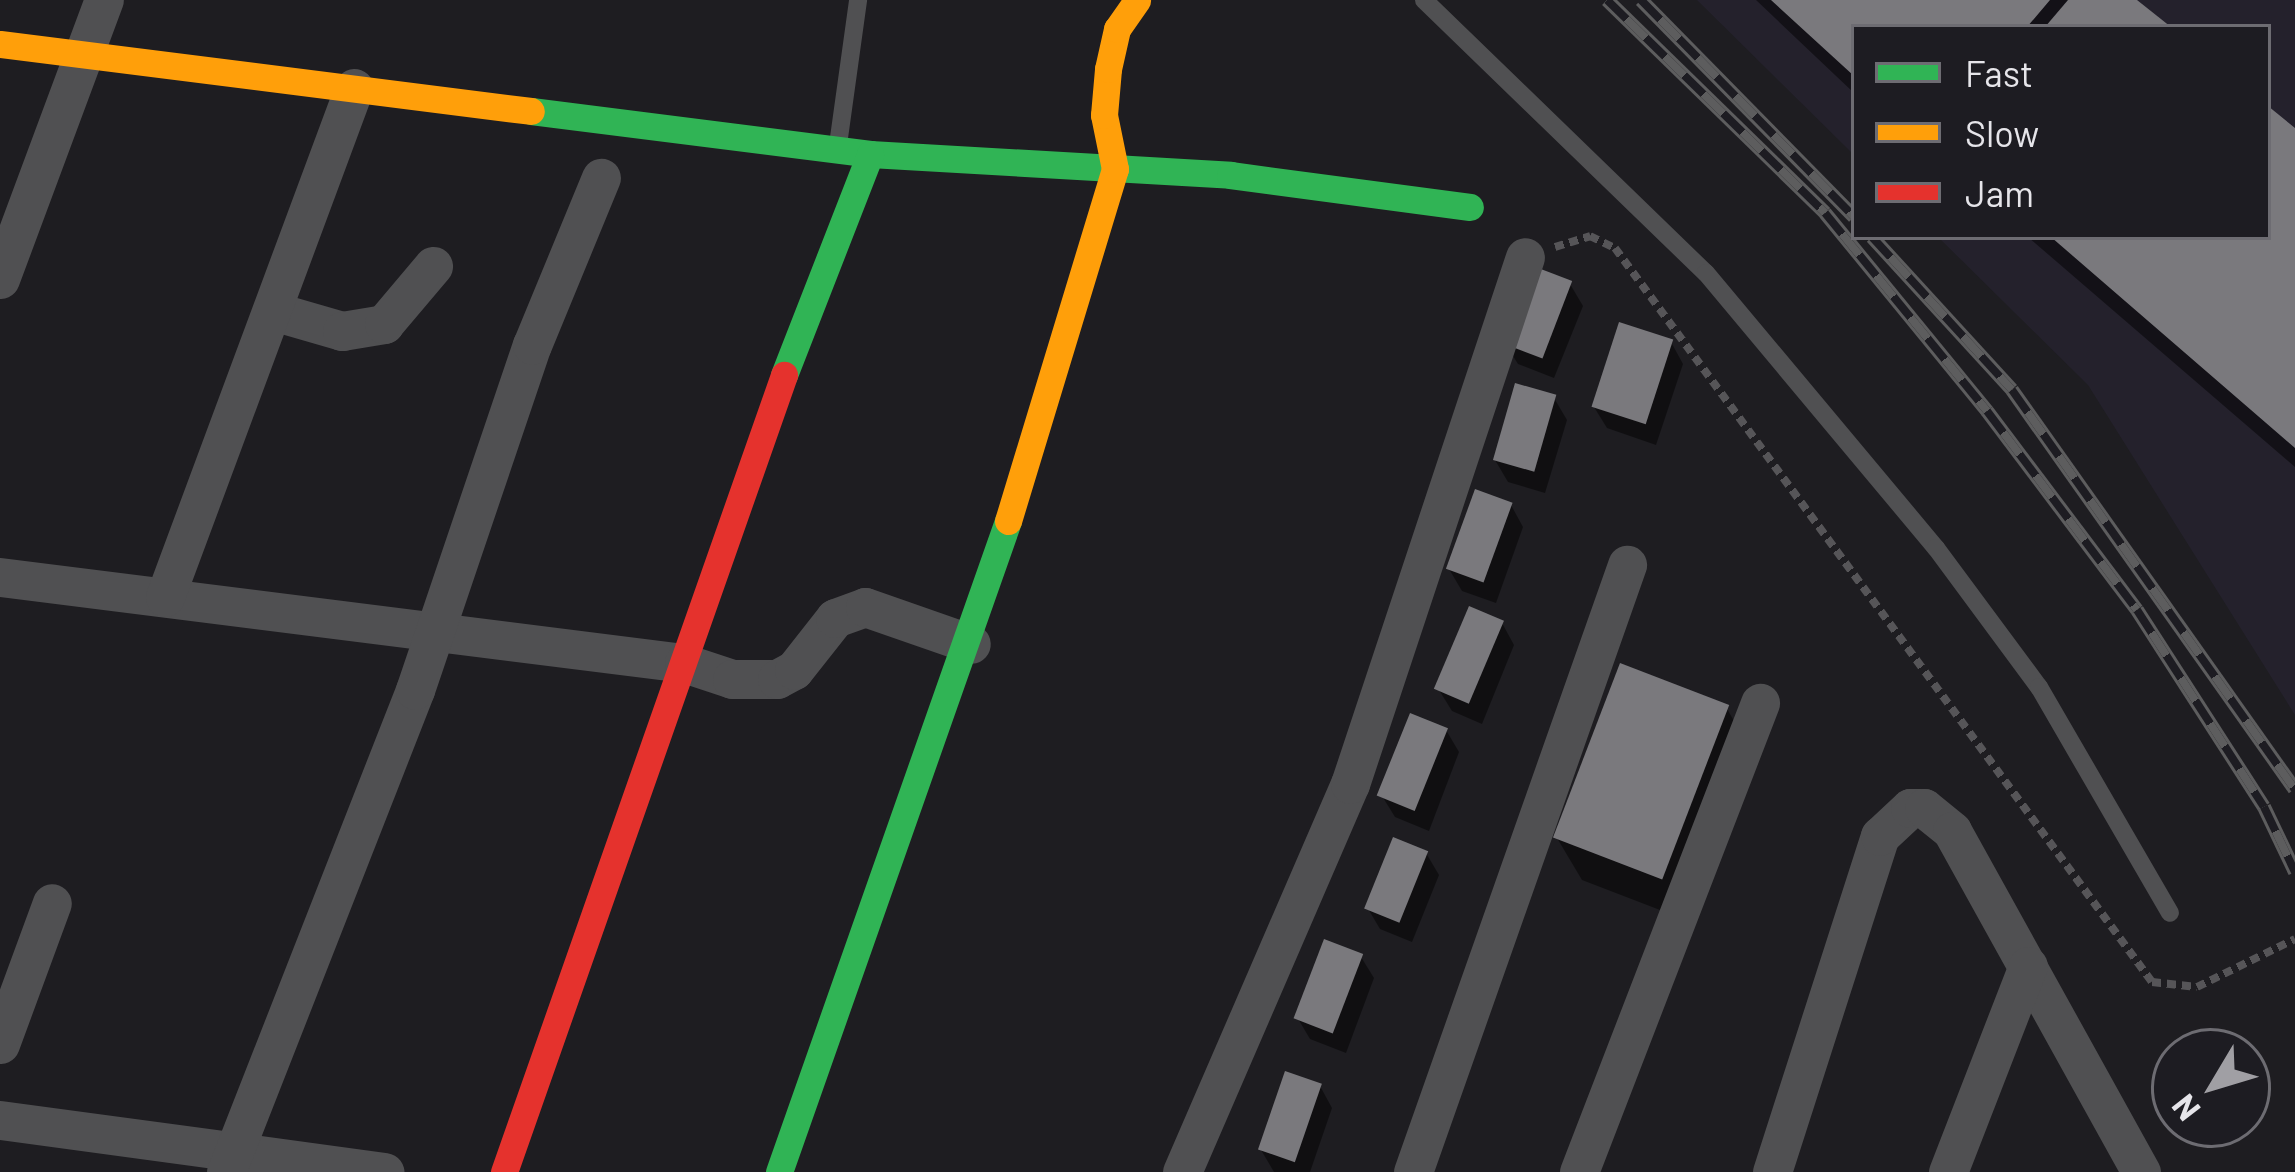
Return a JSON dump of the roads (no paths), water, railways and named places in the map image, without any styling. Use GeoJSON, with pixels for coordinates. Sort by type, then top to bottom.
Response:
{"type":"FeatureCollection","features":[{"type":"Feature","properties":{"kind":"street"},"geometry":{"type":"LineString","coordinates":[[0,280],[104,0]]}},
{"type":"Feature","properties":{"kind":"street"},"geometry":{"type":"LineString","coordinates":[[779,1172],[971,644],[1115,169],[1104,115],[1108,69],[1117,29],[1137,0]]}},
{"type":"Feature","properties":{"kind":"street"},"geometry":{"type":"LineString","coordinates":[[0,44],[870,154],[1230,175],[1470,207]]}},
{"type":"Feature","properties":{"kind":"street"},"geometry":{"type":"LineString","coordinates":[[165,597],[354,88]]}},
{"type":"Feature","properties":{"kind":"street"},"geometry":{"type":"LineString","coordinates":[[504,1172],[684,663],[721,537],[870,154]]}},
{"type":"Feature","properties":{"kind":"street"},"geometry":{"type":"LineString","coordinates":[[229,1162],[601,178]]}},
{"type":"Feature","properties":{"kind":"street"},"geometry":{"type":"LineString","coordinates":[[1182,1172],[1350,784],[1525,257]]}},
{"type":"Feature","properties":{"kind":"street"},"geometry":{"type":"LineString","coordinates":[[273,311],[342,331],[384,324],[434,266]]}},
{"type":"Feature","properties":{"kind":"street"},"geometry":{"type":"LineString","coordinates":[[1413,1172],[1627,566]]}},
{"type":"Feature","properties":{"kind":"street"},"geometry":{"type":"LineString","coordinates":[[0,577],[684,663],[732,679],[777,679],[794,670],[835,618],[865,607],[971,644]]}},
{"type":"Feature","properties":{"kind":"street"},"geometry":{"type":"LineString","coordinates":[[1579,1172],[1760,703]]}},
{"type":"Feature","properties":{"kind":"street"},"geometry":{"type":"LineString","coordinates":[[1772,1172],[1880,836],[1897,812],[1924,808],[1952,831],[2141,1172]]}},
{"type":"Feature","properties":{"kind":"street"},"geometry":{"type":"LineString","coordinates":[[0,1044],[52,903]]}},
{"type":"Feature","properties":{"kind":"street"},"geometry":{"type":"LineString","coordinates":[[1948,1172],[2028,966]]}},
{"type":"Feature","properties":{"kind":"street"},"geometry":{"type":"LineString","coordinates":[[0,1120],[229,1162],[385,1172]]}},
{"type":"Feature","properties":{"kind":"lane"},"geometry":{"type":"LineString","coordinates":[[838,150],[858,0]]}},
{"type":"Feature","properties":{"kind":"lane"},"geometry":{"type":"LineString","coordinates":[[1424,0],[1706,273],[1936,548],[2039,687],[2170,914]]}},
{"type":"Feature","properties":{"kind":"railway"},"geometry":{"type":"LineString","coordinates":[[1607,0],[1825,213],[1987,411],[2137,610],[2264,807],[2295,872]]}},
{"type":"Feature","properties":{"kind":"railway"},"geometry":{"type":"LineString","coordinates":[[1641,0],[1851,214]]}},
{"type":"Feature","properties":{"kind":"railway"},"geometry":{"type":"LineString","coordinates":[[1875,240],[2012,390],[2295,789]]}}]}
